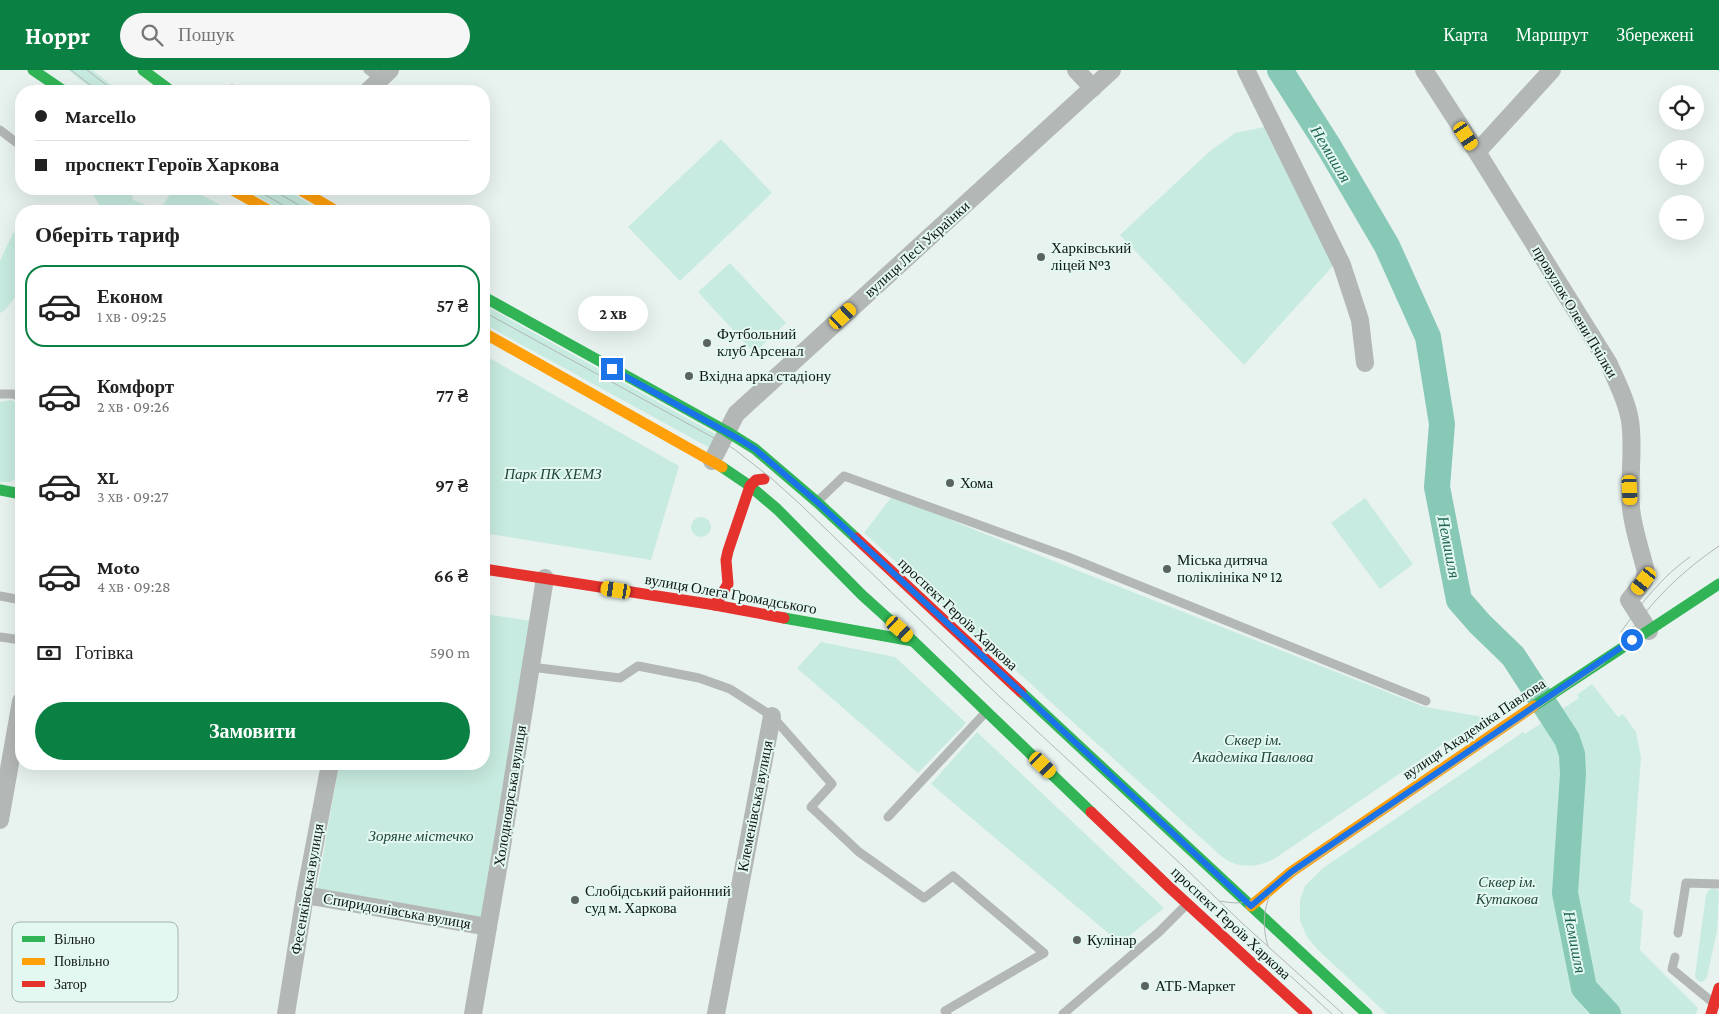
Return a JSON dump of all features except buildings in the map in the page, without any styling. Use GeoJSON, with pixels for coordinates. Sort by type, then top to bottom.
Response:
{"type":"FeatureCollection","features":[{"type":"Feature","properties":{"kind":"main road"},"geometry":{"type":"LineString","coordinates":[[33,70],[55,85]]}},
{"type":"Feature","properties":{"kind":"main road"},"geometry":{"type":"LineString","coordinates":[[146,77],[160,85]]}},
{"type":"Feature","properties":{"kind":"main road"},"geometry":{"type":"LineString","coordinates":[[242,195],[259,205]]}},
{"type":"Feature","properties":{"kind":"main road"},"geometry":{"type":"LineString","coordinates":[[309,195],[326,205]]}},
{"type":"Feature","properties":{"kind":"main road","name":"проспект Героїв Харкова"},"geometry":{"type":"LineString","coordinates":[[490,300],[726,431],[755,449],[817,502],[1367,1014]]}},
{"type":"Feature","properties":{"kind":"main road","name":"проспект Героїв Харкова"},"geometry":{"type":"LineString","coordinates":[[490,336],[712,461],[750,486],[1168,886],[1307,1014]]}},
{"type":"Feature","properties":{"kind":"main road"},"geometry":{"type":"LineString","coordinates":[[715,605],[728,584],[726,560],[728,551],[750,486],[756,480],[764,478],[793,482]]}},
{"type":"Feature","properties":{"kind":"main road"},"geometry":{"type":"LineString","coordinates":[[0,490],[15,493]]}},
{"type":"Feature","properties":{"kind":"main road","name":"вулиця Олега Громадського"},"geometry":{"type":"LineString","coordinates":[[490,570],[715,605],[938,646]]}},
{"type":"Feature","properties":{"kind":"main road","name":"вулиця Академіка Павлова"},"geometry":{"type":"LineString","coordinates":[[1251,906],[1291,872],[1568,683],[1719,584]]}},
{"type":"Feature","properties":{"kind":"main road"},"geometry":{"type":"LineString","coordinates":[[960,652],[988,662]]}},
{"type":"Feature","properties":{"kind":"main road"},"geometry":{"type":"LineString","coordinates":[[1168,886],[1203,902]]}},
{"type":"Feature","properties":{"kind":"main road"},"geometry":{"type":"LineString","coordinates":[[1235,908],[1251,906]]}},
{"type":"Feature","properties":{"kind":"main road"},"geometry":{"type":"LineString","coordinates":[[1713,1009],[1719,988]]}},
{"type":"Feature","properties":{"kind":"street"},"geometry":{"type":"LineString","coordinates":[[1076,70],[1093,88]]}},
{"type":"Feature","properties":{"kind":"street","name":"вулиця Лесі Українки"},"geometry":{"type":"LineString","coordinates":[[712,461],[736,414],[1112,70]]}},
{"type":"Feature","properties":{"kind":"street"},"geometry":{"type":"LineString","coordinates":[[1246,70],[1342,265],[1360,320],[1365,363]]}},
{"type":"Feature","properties":{"kind":"street","name":"провулок Олени Пчілки"},"geometry":{"type":"LineString","coordinates":[[1424,70],[1609,364],[1622,395],[1631,429],[1630,490],[1632,513],[1646,572],[1644,581],[1629,600],[1648,631]]}},
{"type":"Feature","properties":{"kind":"street"},"geometry":{"type":"LineString","coordinates":[[1477,152],[1552,70]]}},
{"type":"Feature","properties":{"kind":"street","name":"Холодноярська вулиця"},"geometry":{"type":"LineString","coordinates":[[473,1014],[545,578]]}},
{"type":"Feature","properties":{"kind":"street","name":"Клеменівська вулиця"},"geometry":{"type":"LineString","coordinates":[[716,1014],[772,716]]}},
{"type":"Feature","properties":{"kind":"street"},"geometry":{"type":"LineString","coordinates":[[0,820],[15,735]]}},
{"type":"Feature","properties":{"kind":"street","name":"Фесенківська вулиця"},"geometry":{"type":"LineString","coordinates":[[286,1014],[305,895],[329,770]]}},
{"type":"Feature","properties":{"kind":"street","name":"Спиридонівська вулиця"},"geometry":{"type":"LineString","coordinates":[[305,895],[488,926]]}},
{"type":"Feature","properties":{"kind":"lane"},"geometry":{"type":"LineString","coordinates":[[0,130],[15,141]]}},
{"type":"Feature","properties":{"kind":"lane"},"geometry":{"type":"LineString","coordinates":[[0,394],[15,395]]}},
{"type":"Feature","properties":{"kind":"lane"},"geometry":{"type":"LineString","coordinates":[[817,502],[844,476],[1068,557],[1426,701]]}},
{"type":"Feature","properties":{"kind":"lane"},"geometry":{"type":"LineString","coordinates":[[0,596],[15,599]]}},
{"type":"Feature","properties":{"kind":"lane"},"geometry":{"type":"LineString","coordinates":[[0,637],[15,639]]}},
{"type":"Feature","properties":{"kind":"lane"},"geometry":{"type":"LineString","coordinates":[[531,667],[620,678],[638,666],[699,678],[730,689],[772,716],[832,784],[811,807],[924,898],[953,876],[1044,953],[945,1012],[947,1014]]}},
{"type":"Feature","properties":{"kind":"lane"},"geometry":{"type":"LineString","coordinates":[[888,817],[987,711]]}},
{"type":"Feature","properties":{"kind":"lane"},"geometry":{"type":"LineString","coordinates":[[1678,933],[1686,883],[1719,884]]}},
{"type":"Feature","properties":{"kind":"lane"},"geometry":{"type":"LineString","coordinates":[[1063,1014],[1160,932],[1188,903]]}},
{"type":"Feature","properties":{"kind":"lane"},"geometry":{"type":"LineString","coordinates":[[1675,957],[1672,969],[1713,1009]]}},
{"type":"Feature","properties":{"kind":"green space"},"geometry":{"type":"Polygon","coordinates":[[[68,70],[92,70],[112,85],[87,85],[68,70]]]}},
{"type":"Feature","properties":{"kind":"green space"},"geometry":{"type":"Polygon","coordinates":[[[1274,125],[1339,259],[1244,365],[1120,235],[1209,152],[1235,133],[1274,125]]]}},
{"type":"Feature","properties":{"kind":"green space"},"geometry":{"type":"Polygon","coordinates":[[[721,139],[772,193],[680,281],[628,227],[721,139]]]}},
{"type":"Feature","properties":{"kind":"green space"},"geometry":{"type":"Polygon","coordinates":[[[132,195],[133,200],[146,205],[99,205],[94,196],[132,195]]]}},
{"type":"Feature","properties":{"kind":"green space"},"geometry":{"type":"Polygon","coordinates":[[[169,195],[202,195],[220,205],[163,205],[169,195]]]}},
{"type":"Feature","properties":{"kind":"green space"},"geometry":{"type":"Polygon","coordinates":[[[255,195],[295,195],[312,205],[272,205],[255,195]]]}},
{"type":"Feature","properties":{"kind":"green space"},"geometry":{"type":"Polygon","coordinates":[[[15,232],[15,297],[5,310],[0,313],[0,261],[15,232]]]}},
{"type":"Feature","properties":{"kind":"green space"},"geometry":{"type":"Polygon","coordinates":[[[730,263],[786,323],[754,353],[698,292],[730,263]]]}},
{"type":"Feature","properties":{"kind":"green space"},"geometry":{"type":"Polygon","coordinates":[[[490,308],[717,435],[710,448],[490,327],[490,308]]]}},
{"type":"Feature","properties":{"kind":"green space","name":"Парк ПК ХЕМЗ"},"geometry":{"type":"Polygon","coordinates":[[[490,358],[679,466],[651,560],[490,534],[490,358]]]}},
{"type":"Feature","properties":{"kind":"green space"},"geometry":{"type":"Polygon","coordinates":[[[10,400],[15,402],[15,479],[10,482],[0,482],[0,402],[10,400]]]}},
{"type":"Feature","properties":{"kind":"green space","name":"Сквер ім. Академіка Павлова"},"geometry":{"type":"Polygon","coordinates":[[[893,495],[975,530],[1425,707],[1489,718],[1439,747],[1274,859],[1247,866],[1234,863],[1221,856],[864,533],[893,495]]]}},
{"type":"Feature","properties":{"kind":"green space"},"geometry":{"type":"Polygon","coordinates":[[[1365,498],[1413,564],[1380,589],[1331,523],[1365,498]]]}},
{"type":"Feature","properties":{"kind":"green space"},"geometry":{"type":"Polygon","coordinates":[[[701,517],[708,520],[711,527],[708,534],[701,537],[694,534],[691,527],[694,520],[701,517]]]}},
{"type":"Feature","properties":{"kind":"green space","name":"Зоряне містечко"},"geometry":{"type":"Polygon","coordinates":[[[490,615],[532,621],[482,921],[317,890],[338,770],[490,770],[490,615]]]}},
{"type":"Feature","properties":{"kind":"green space"},"geometry":{"type":"Polygon","coordinates":[[[821,642],[895,657],[966,723],[918,773],[797,668],[821,642]]]}},
{"type":"Feature","properties":{"kind":"green space","name":"Сквер ім. Кутакова"},"geometry":{"type":"Polygon","coordinates":[[[1592,684],[1618,717],[1623,714],[1636,732],[1641,757],[1630,902],[1643,911],[1640,950],[1698,1008],[1696,1014],[1387,1014],[1318,950],[1307,937],[1300,921],[1300,900],[1305,886],[1323,868],[1523,732],[1525,734],[1579,698],[1577,695],[1592,684]]]}},
{"type":"Feature","properties":{"kind":"green space"},"geometry":{"type":"Polygon","coordinates":[[[977,732],[1164,908],[1120,943],[931,784],[977,732]]]}},
{"type":"Feature","properties":{"kind":"green space"},"geometry":{"type":"Polygon","coordinates":[[[1713,888],[1719,891],[1717,931],[1707,977],[1704,981],[1700,982],[1695,976],[1706,895],[1713,888]]]}},
{"type":"Feature","properties":{"kind":"waterway","name":"Немишля"},"geometry":{"type":"LineString","coordinates":[[1280,70],[1329,147],[1387,246],[1428,337],[1442,424],[1437,487],[1459,600],[1480,624],[1513,656],[1567,739],[1572,754],[1573,774],[1565,893],[1584,988],[1608,1014]]}},
{"type":"Feature","properties":{"kind":"tram line"},"geometry":{"type":"LineString","coordinates":[[71,70],[90,85]]}},
{"type":"Feature","properties":{"kind":"tram line"},"geometry":{"type":"LineString","coordinates":[[87,70],[106,85]]}},
{"type":"Feature","properties":{"kind":"tram line"},"geometry":{"type":"LineString","coordinates":[[265,195],[283,205]]}},
{"type":"Feature","properties":{"kind":"tram line"},"geometry":{"type":"LineString","coordinates":[[281,195],[299,205]]}},
{"type":"Feature","properties":{"kind":"tram line"},"geometry":{"type":"LineString","coordinates":[[490,315],[734,449],[771,478],[1000,697],[1242,923],[1343,1014]]}},
{"type":"Feature","properties":{"kind":"tram line"},"geometry":{"type":"LineString","coordinates":[[1220,901],[1241,903],[1261,897],[1600,666],[1616,650],[1658,598],[1697,562],[1719,546]]}},
{"type":"Feature","properties":{"kind":"tram line"},"geometry":{"type":"LineString","coordinates":[[1621,632],[1661,582],[1690,557]]}},
{"type":"Feature","properties":{"kind":"tram line"},"geometry":{"type":"LineString","coordinates":[[1268,946],[1264,918],[1272,890]]}},
{"type":"Feature","properties":{"kind":"tram line"},"geometry":{"type":"LineString","coordinates":[[1262,950],[1332,1014]]}},
{"type":"Feature","properties":{"kind":"traffic: fast"},"geometry":{"type":"LineString","coordinates":[[33,70],[55,85]]}},
{"type":"Feature","properties":{"kind":"traffic: fast"},"geometry":{"type":"LineString","coordinates":[[143,70],[163,85]]}},
{"type":"Feature","properties":{"kind":"traffic: fast"},"geometry":{"type":"LineString","coordinates":[[490,300],[726,431],[755,449],[856,538]]}},
{"type":"Feature","properties":{"kind":"traffic: fast"},"geometry":{"type":"LineString","coordinates":[[722,467],[750,486],[777,509],[862,595],[913,641],[1091,812]]}},
{"type":"Feature","properties":{"kind":"traffic: fast"},"geometry":{"type":"LineString","coordinates":[[0,490],[15,493]]}},
{"type":"Feature","properties":{"kind":"traffic: fast"},"geometry":{"type":"LineString","coordinates":[[1534,706],[1719,584]]}},
{"type":"Feature","properties":{"kind":"traffic: fast"},"geometry":{"type":"LineString","coordinates":[[784,618],[913,641]]}},
{"type":"Feature","properties":{"kind":"traffic: fast"},"geometry":{"type":"LineString","coordinates":[[1021,692],[1367,1014]]}},
{"type":"Feature","properties":{"kind":"traffic: slow"},"geometry":{"type":"LineString","coordinates":[[242,195],[259,205]]}},
{"type":"Feature","properties":{"kind":"traffic: slow"},"geometry":{"type":"LineString","coordinates":[[309,195],[326,205]]}},
{"type":"Feature","properties":{"kind":"traffic: slow"},"geometry":{"type":"LineString","coordinates":[[490,336],[722,467]]}},
{"type":"Feature","properties":{"kind":"traffic: slow"},"geometry":{"type":"LineString","coordinates":[[1251,906],[1291,872],[1534,706]]}},
{"type":"Feature","properties":{"kind":"traffic: jam"},"geometry":{"type":"LineString","coordinates":[[715,605],[728,584],[726,560],[728,551],[750,486],[756,480],[764,479]]}},
{"type":"Feature","properties":{"kind":"traffic: jam"},"geometry":{"type":"LineString","coordinates":[[856,538],[1021,692]]}},
{"type":"Feature","properties":{"kind":"traffic: jam"},"geometry":{"type":"LineString","coordinates":[[490,570],[715,605],[784,618]]}},
{"type":"Feature","properties":{"kind":"traffic: jam"},"geometry":{"type":"LineString","coordinates":[[1091,812],[1307,1014]]}},
{"type":"Feature","properties":{"kind":"traffic: jam"},"geometry":{"type":"LineString","coordinates":[[1711,1014],[1719,988]]}},
{"type":"Feature","properties":{"kind":"place","name":"Харківський ліцей №3"},"geometry":{"type":"Point","coordinates":[1041,257]}},
{"type":"Feature","properties":{"kind":"place","name":"Футбольний клуб Арсенал"},"geometry":{"type":"Point","coordinates":[707,343]}},
{"type":"Feature","properties":{"kind":"place","name":"Вхідна арка стадіону"},"geometry":{"type":"Point","coordinates":[689,376]}},
{"type":"Feature","properties":{"kind":"place","name":"Хома"},"geometry":{"type":"Point","coordinates":[950,483]}},
{"type":"Feature","properties":{"kind":"place","name":"Міська дитяча поліклініка № 12"},"geometry":{"type":"Point","coordinates":[1167,569]}},
{"type":"Feature","properties":{"kind":"place","name":"Слобідський районний суд м. Харкова"},"geometry":{"type":"Point","coordinates":[575,900]}},
{"type":"Feature","properties":{"kind":"place","name":"Кулінар"},"geometry":{"type":"Point","coordinates":[1077,940]}},
{"type":"Feature","properties":{"kind":"place","name":"АТБ-Маркет"},"geometry":{"type":"Point","coordinates":[1145,986]}},
{"type":"Feature","properties":{"kind":"route"},"geometry":{"type":"LineString","coordinates":[[612,369],[726,431],[755,449],[817,502],[1251,906],[1291,872],[1632,640]]}}]}
